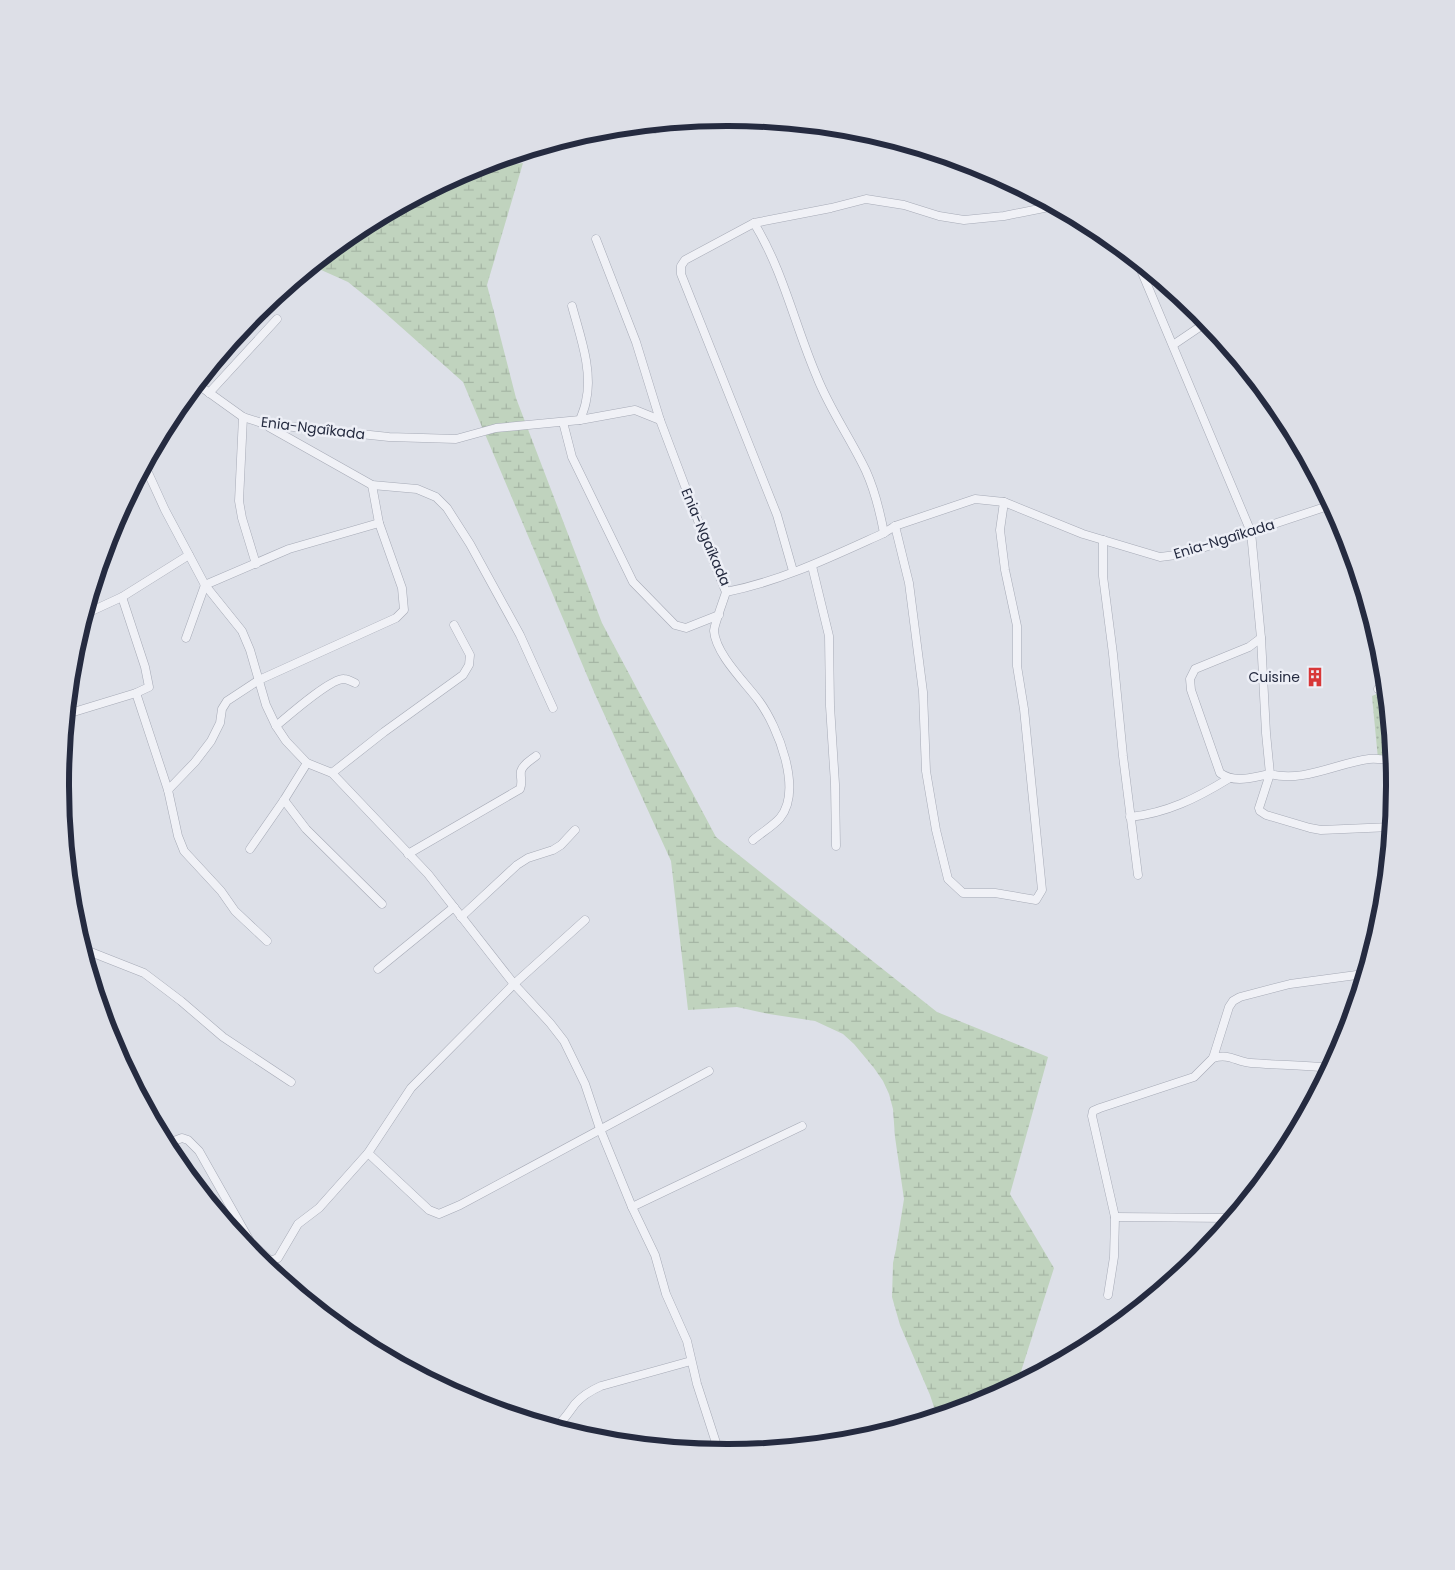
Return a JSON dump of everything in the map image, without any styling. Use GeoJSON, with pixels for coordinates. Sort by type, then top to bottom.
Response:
{"type":"FeatureCollection","features":[{"type":"Feature","properties":{"kind":"street"},"geometry":{"type":"LineString","coordinates":[[793,571],[777,515],[681,274],[681,266],[685,260],[754,223],[866,199],[904,205],[939,216],[964,220],[1004,216],[1044,208]]}},
{"type":"Feature","properties":{"kind":"street"},"geometry":{"type":"LineString","coordinates":[[754,223],[767,244],[818,380],[835,416],[866,472],[879,506],[884,533]]}},
{"type":"Feature","properties":{"kind":"street"},"geometry":{"type":"LineString","coordinates":[[596,239],[636,342],[660,420]]}},
{"type":"Feature","properties":{"kind":"street"},"geometry":{"type":"LineString","coordinates":[[1142,273],[1251,532],[1261,638],[1270,774],[1259,808],[1260,811],[1266,815],[1321,830],[1385,827]]}},
{"type":"Feature","properties":{"kind":"street"},"geometry":{"type":"LineString","coordinates":[[572,306],[584,348],[587,374],[586,400],[580,420]]}},
{"type":"Feature","properties":{"kind":"street"},"geometry":{"type":"LineString","coordinates":[[209,394],[277,319]]}},
{"type":"Feature","properties":{"kind":"street"},"geometry":{"type":"LineString","coordinates":[[1173,345],[1200,327]]}},
{"type":"Feature","properties":{"kind":"street","name":"Enia-Ngaîkada"},"geometry":{"type":"LineString","coordinates":[[202,388],[243,417],[265,424],[389,437],[456,439],[496,428],[580,420],[635,410],[660,420],[710,555],[726,592],[755,586],[793,571],[812,566],[884,533],[895,526],[975,499],[1004,502],[1083,534],[1160,557],[1184,554],[1324,507]]}},
{"type":"Feature","properties":{"kind":"street"},"geometry":{"type":"LineString","coordinates":[[243,417],[239,501],[242,518],[256,564]]}},
{"type":"Feature","properties":{"kind":"street"},"geometry":{"type":"LineString","coordinates":[[562,422],[572,457],[633,582],[675,624],[686,628],[719,615]]}},
{"type":"Feature","properties":{"kind":"street"},"geometry":{"type":"LineString","coordinates":[[265,424],[372,485],[418,488],[436,497],[447,508],[470,544],[520,635],[553,708]]}},
{"type":"Feature","properties":{"kind":"street"},"geometry":{"type":"LineString","coordinates":[[148,473],[165,510],[205,585],[242,631],[250,650],[266,705],[286,741],[307,763],[332,773],[428,874],[514,984],[564,1041],[585,1084],[600,1129],[654,1255],[666,1294],[686,1341],[716,1443]]}},
{"type":"Feature","properties":{"kind":"street"},"geometry":{"type":"LineString","coordinates":[[168,790],[195,762],[211,741],[220,723],[222,709],[227,701],[259,680],[396,618],[404,610],[402,588],[379,523],[372,485]]}},
{"type":"Feature","properties":{"kind":"street"},"geometry":{"type":"LineString","coordinates":[[895,526],[909,583],[923,692],[926,771],[936,830],[948,879],[963,893],[995,893],[1036,900],[1042,890],[1024,709],[1017,666],[1017,626],[1005,570],[1000,530],[1004,502]]}},
{"type":"Feature","properties":{"kind":"street"},"geometry":{"type":"LineString","coordinates":[[186,638],[205,585],[289,549],[379,523]]}},
{"type":"Feature","properties":{"kind":"street"},"geometry":{"type":"LineString","coordinates":[[1103,540],[1103,576],[1138,875]]}},
{"type":"Feature","properties":{"kind":"street"},"geometry":{"type":"LineString","coordinates":[[92,611],[122,597],[189,555]]}},
{"type":"Feature","properties":{"kind":"street"},"geometry":{"type":"LineString","coordinates":[[812,566],[829,636],[836,846]]}},
{"type":"Feature","properties":{"kind":"street"},"geometry":{"type":"LineString","coordinates":[[726,592],[714,630],[717,643],[737,675],[760,702],[773,726],[786,760],[789,781],[788,802],[780,818],[753,840]]}},
{"type":"Feature","properties":{"kind":"street"},"geometry":{"type":"LineString","coordinates":[[73,712],[136,693],[146,688],[149,684],[122,597]]}},
{"type":"Feature","properties":{"kind":"street"},"geometry":{"type":"LineString","coordinates":[[332,773],[384,732],[463,675],[469,665],[470,655],[454,625]]}},
{"type":"Feature","properties":{"kind":"street"},"geometry":{"type":"LineString","coordinates":[[1261,638],[1249,647],[1195,669],[1190,679],[1191,690],[1220,774],[1228,779],[1235,780],[1270,774],[1288,776],[1370,759],[1385,760]]}},
{"type":"Feature","properties":{"kind":"street"},"geometry":{"type":"LineString","coordinates":[[276,726],[322,690],[338,680],[345,679],[355,683]]}},
{"type":"Feature","properties":{"kind":"street"},"geometry":{"type":"LineString","coordinates":[[136,693],[168,790],[178,836],[184,851],[221,890],[235,911],[267,941]]}},
{"type":"Feature","properties":{"kind":"street"},"geometry":{"type":"LineString","coordinates":[[408,854],[520,789],[522,785],[521,772],[524,765],[536,756]]}},
{"type":"Feature","properties":{"kind":"street"},"geometry":{"type":"LineString","coordinates":[[250,849],[307,763]]}},
{"type":"Feature","properties":{"kind":"street"},"geometry":{"type":"LineString","coordinates":[[1130,817],[1147,815],[1178,806],[1202,795],[1228,779]]}},
{"type":"Feature","properties":{"kind":"street"},"geometry":{"type":"LineString","coordinates":[[284,800],[306,829],[382,904]]}},
{"type":"Feature","properties":{"kind":"street"},"geometry":{"type":"LineString","coordinates":[[461,916],[516,865],[528,858],[553,850],[561,845],[575,830]]}},
{"type":"Feature","properties":{"kind":"street"},"geometry":{"type":"LineString","coordinates":[[378,969],[454,907]]}},
{"type":"Feature","properties":{"kind":"street"},"geometry":{"type":"LineString","coordinates":[[272,1260],[278,1258],[298,1224],[319,1208],[368,1154],[411,1088],[514,984],[585,920]]}},
{"type":"Feature","properties":{"kind":"street"},"geometry":{"type":"LineString","coordinates":[[90,952],[144,973],[182,1001],[224,1037],[291,1082]]}},
{"type":"Feature","properties":{"kind":"street"},"geometry":{"type":"LineString","coordinates":[[1213,1058],[1229,1007],[1233,1001],[1240,997],[1290,984],[1358,975]]}},
{"type":"Feature","properties":{"kind":"street"},"geometry":{"type":"LineString","coordinates":[[1108,1295],[1114,1257],[1115,1217],[1092,1116],[1093,1111],[1194,1077],[1213,1058],[1222,1055],[1248,1063],[1322,1068]]}},
{"type":"Feature","properties":{"kind":"street"},"geometry":{"type":"LineString","coordinates":[[368,1154],[430,1210],[439,1214],[460,1205],[709,1071]]}},
{"type":"Feature","properties":{"kind":"street"},"geometry":{"type":"LineString","coordinates":[[632,1207],[802,1126]]}},
{"type":"Feature","properties":{"kind":"street"},"geometry":{"type":"LineString","coordinates":[[174,1141],[182,1138],[188,1140],[199,1151],[239,1227]]}},
{"type":"Feature","properties":{"kind":"street"},"geometry":{"type":"LineString","coordinates":[[1115,1217],[1224,1218]]}},
{"type":"Feature","properties":{"kind":"street"},"geometry":{"type":"LineString","coordinates":[[561,1422],[576,1403],[601,1386],[691,1362]]}},
{"type":"Feature","properties":{"kind":"green space"},"geometry":{"type":"Polygon","coordinates":[[[523,163],[487,285],[516,398],[602,623],[716,837],[937,1012],[1048,1057],[1010,1194],[1054,1268],[1020,1376],[980,1394],[935,1410],[900,1325],[892,1297],[893,1263],[904,1199],[893,1109],[883,1081],[854,1044],[843,1034],[815,1021],[737,1007],[688,1010],[671,861],[594,692],[463,382],[348,282],[318,269],[362,237],[398,215],[436,194],[503,166],[523,163]]]}},
{"type":"Feature","properties":{"kind":"green space"},"geometry":{"type":"Polygon","coordinates":[[[1380,693],[1385,759],[1378,759],[1372,696],[1380,693]]]}},
{"type":"Feature","properties":{"kind":"place","name":"Cuisine"},"geometry":{"type":"Point","coordinates":[1315,677]}}]}
